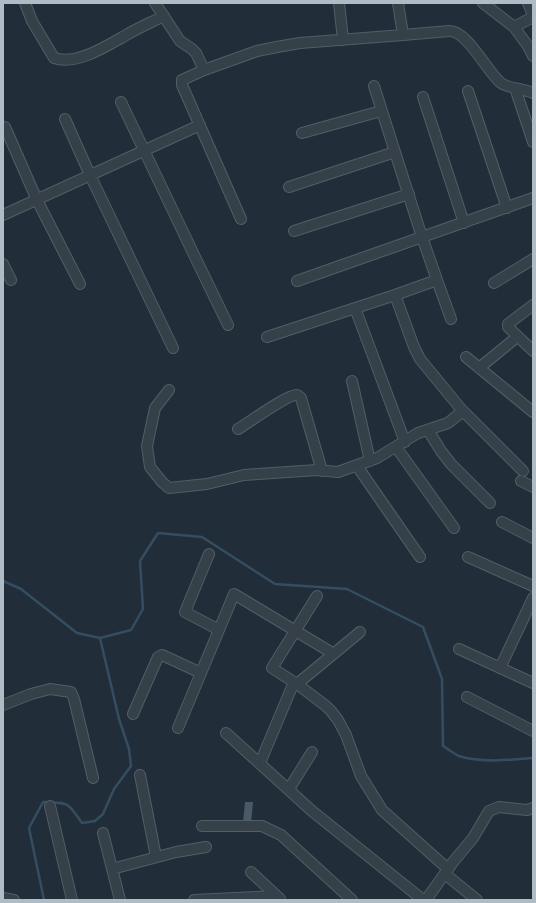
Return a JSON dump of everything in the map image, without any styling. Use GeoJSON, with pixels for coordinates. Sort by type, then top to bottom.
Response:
{"type":"FeatureCollection","features":[{"type":"Feature","properties":{"kind":"street"},"geometry":{"type":"LineString","coordinates":[[25,3],[32,21],[54,58],[59,60],[77,58],[90,54],[164,16]]}},
{"type":"Feature","properties":{"kind":"street"},"geometry":{"type":"LineString","coordinates":[[155,3],[180,41],[196,53],[204,70]]}},
{"type":"Feature","properties":{"kind":"street"},"geometry":{"type":"LineString","coordinates":[[339,3],[343,40]]}},
{"type":"Feature","properties":{"kind":"street"},"geometry":{"type":"LineString","coordinates":[[398,3],[403,35]]}},
{"type":"Feature","properties":{"kind":"street"},"geometry":{"type":"LineString","coordinates":[[483,3],[514,28],[528,46],[533,56]]}},
{"type":"Feature","properties":{"kind":"street"},"geometry":{"type":"LineString","coordinates":[[514,28],[533,16],[528,3]]}},
{"type":"Feature","properties":{"kind":"street"},"geometry":{"type":"LineString","coordinates":[[241,219],[182,85],[182,80],[204,70],[257,51],[300,43],[450,31],[457,32],[479,54],[501,84],[533,93]]}},
{"type":"Feature","properties":{"kind":"street"},"geometry":{"type":"LineString","coordinates":[[374,86],[422,237],[451,319]]}},
{"type":"Feature","properties":{"kind":"street"},"geometry":{"type":"LineString","coordinates":[[515,88],[533,142]]}},
{"type":"Feature","properties":{"kind":"street"},"geometry":{"type":"LineString","coordinates":[[468,91],[507,208]]}},
{"type":"Feature","properties":{"kind":"street"},"geometry":{"type":"LineString","coordinates":[[423,97],[464,223]]}},
{"type":"Feature","properties":{"kind":"street"},"geometry":{"type":"LineString","coordinates":[[121,102],[228,325]]}},
{"type":"Feature","properties":{"kind":"street"},"geometry":{"type":"LineString","coordinates":[[302,133],[381,111]]}},
{"type":"Feature","properties":{"kind":"street"},"geometry":{"type":"LineString","coordinates":[[65,119],[90,176],[173,348]]}},
{"type":"Feature","properties":{"kind":"street"},"geometry":{"type":"LineString","coordinates":[[3,216],[200,125]]}},
{"type":"Feature","properties":{"kind":"street"},"geometry":{"type":"LineString","coordinates":[[5,127],[37,200],[80,284]]}},
{"type":"Feature","properties":{"kind":"street"},"geometry":{"type":"LineString","coordinates":[[289,187],[394,152]]}},
{"type":"Feature","properties":{"kind":"street"},"geometry":{"type":"LineString","coordinates":[[294,231],[409,194]]}},
{"type":"Feature","properties":{"kind":"street"},"geometry":{"type":"LineString","coordinates":[[296,281],[533,198]]}},
{"type":"Feature","properties":{"kind":"street"},"geometry":{"type":"LineString","coordinates":[[494,283],[533,259]]}},
{"type":"Feature","properties":{"kind":"street"},"geometry":{"type":"LineString","coordinates":[[3,264],[11,280]]}},
{"type":"Feature","properties":{"kind":"street"},"geometry":{"type":"LineString","coordinates":[[267,337],[437,280]]}},
{"type":"Feature","properties":{"kind":"street"},"geometry":{"type":"LineString","coordinates":[[395,295],[414,347],[420,359],[463,411],[524,471]]}},
{"type":"Feature","properties":{"kind":"street"},"geometry":{"type":"LineString","coordinates":[[533,305],[508,324],[510,331],[533,351]]}},
{"type":"Feature","properties":{"kind":"street"},"geometry":{"type":"LineString","coordinates":[[355,308],[400,444],[454,528]]}},
{"type":"Feature","properties":{"kind":"street"},"geometry":{"type":"LineString","coordinates":[[479,368],[517,337]]}},
{"type":"Feature","properties":{"kind":"street"},"geometry":{"type":"LineString","coordinates":[[466,357],[533,412]]}},
{"type":"Feature","properties":{"kind":"street"},"geometry":{"type":"LineString","coordinates":[[352,381],[370,461]]}},
{"type":"Feature","properties":{"kind":"street"},"geometry":{"type":"LineString","coordinates":[[169,390],[156,408],[147,446],[150,467],[169,488],[207,484],[244,475],[308,470],[338,472],[377,458],[418,433],[448,423],[463,411]]}},
{"type":"Feature","properties":{"kind":"street"},"geometry":{"type":"LineString","coordinates":[[238,429],[285,399],[298,395],[301,398],[322,471]]}},
{"type":"Feature","properties":{"kind":"street"},"geometry":{"type":"LineString","coordinates":[[428,430],[451,464],[490,503]]}},
{"type":"Feature","properties":{"kind":"street"},"geometry":{"type":"LineString","coordinates":[[357,466],[420,556]]}},
{"type":"Feature","properties":{"kind":"street"},"geometry":{"type":"LineString","coordinates":[[521,481],[533,487]]}},
{"type":"Feature","properties":{"kind":"street"},"geometry":{"type":"LineString","coordinates":[[502,522],[533,538]]}},
{"type":"Feature","properties":{"kind":"street"},"geometry":{"type":"LineString","coordinates":[[209,554],[185,612],[218,630]]}},
{"type":"Feature","properties":{"kind":"street"},"geometry":{"type":"LineString","coordinates":[[468,557],[533,586]]}},
{"type":"Feature","properties":{"kind":"street"},"geometry":{"type":"LineString","coordinates":[[178,728],[234,594],[334,654]]}},
{"type":"Feature","properties":{"kind":"street"},"geometry":{"type":"LineString","coordinates":[[317,596],[272,668],[296,683],[326,706],[338,720],[346,735],[361,776],[382,810],[477,900]]}},
{"type":"Feature","properties":{"kind":"street"},"geometry":{"type":"LineString","coordinates":[[500,668],[533,598]]}},
{"type":"Feature","properties":{"kind":"street"},"geometry":{"type":"LineString","coordinates":[[260,763],[296,683],[360,632]]}},
{"type":"Feature","properties":{"kind":"street"},"geometry":{"type":"LineString","coordinates":[[459,649],[533,683]]}},
{"type":"Feature","properties":{"kind":"street"},"geometry":{"type":"LineString","coordinates":[[133,714],[158,657],[162,655],[201,673]]}},
{"type":"Feature","properties":{"kind":"street"},"geometry":{"type":"LineString","coordinates":[[3,705],[31,694],[50,689],[71,692],[74,699],[92,778]]}},
{"type":"Feature","properties":{"kind":"street"},"geometry":{"type":"LineString","coordinates":[[467,697],[533,731]]}},
{"type":"Feature","properties":{"kind":"street"},"geometry":{"type":"LineString","coordinates":[[226,733],[312,810],[423,900]]}},
{"type":"Feature","properties":{"kind":"street"},"geometry":{"type":"LineString","coordinates":[[289,789],[312,752]]}},
{"type":"Feature","properties":{"kind":"street"},"geometry":{"type":"LineString","coordinates":[[140,775],[156,857]]}},
{"type":"Feature","properties":{"kind":"street"},"geometry":{"type":"LineString","coordinates":[[50,806],[72,900]]}},
{"type":"Feature","properties":{"kind":"street"},"geometry":{"type":"LineString","coordinates":[[426,900],[446,871],[473,838],[489,812],[499,807],[527,810],[533,808]]}},
{"type":"Feature","properties":{"kind":"street"},"geometry":{"type":"LineString","coordinates":[[202,826],[256,826],[281,835],[352,900]]}},
{"type":"Feature","properties":{"kind":"street"},"geometry":{"type":"LineString","coordinates":[[103,833],[120,900]]}},
{"type":"Feature","properties":{"kind":"street"},"geometry":{"type":"LineString","coordinates":[[112,869],[156,857],[206,847]]}},
{"type":"Feature","properties":{"kind":"street"},"geometry":{"type":"LineString","coordinates":[[251,872],[273,898]]}},
{"type":"Feature","properties":{"kind":"street"},"geometry":{"type":"LineString","coordinates":[[3,898],[14,900]]}},
{"type":"Feature","properties":{"kind":"street"},"geometry":{"type":"LineString","coordinates":[[194,900],[273,898]]}},
{"type":"Feature","properties":{"kind":"building"},"geometry":{"type":"Polygon","coordinates":[[[245,802],[253,802],[251,824],[243,823],[245,802]]]}},
{"type":"Feature","properties":{"kind":"waterway"},"geometry":{"type":"LineString","coordinates":[[3,581],[21,589],[77,633],[100,638],[131,630],[143,609],[140,561],[158,533],[202,537],[275,584],[347,589],[423,627],[442,679],[443,746],[459,756],[476,760],[515,760],[533,758]]}},
{"type":"Feature","properties":{"kind":"waterway"},"geometry":{"type":"LineString","coordinates":[[44,900],[29,828],[43,802],[63,803],[67,805],[82,823],[95,821],[103,814],[114,789],[131,766],[129,749],[119,719],[100,638]]}}]}
